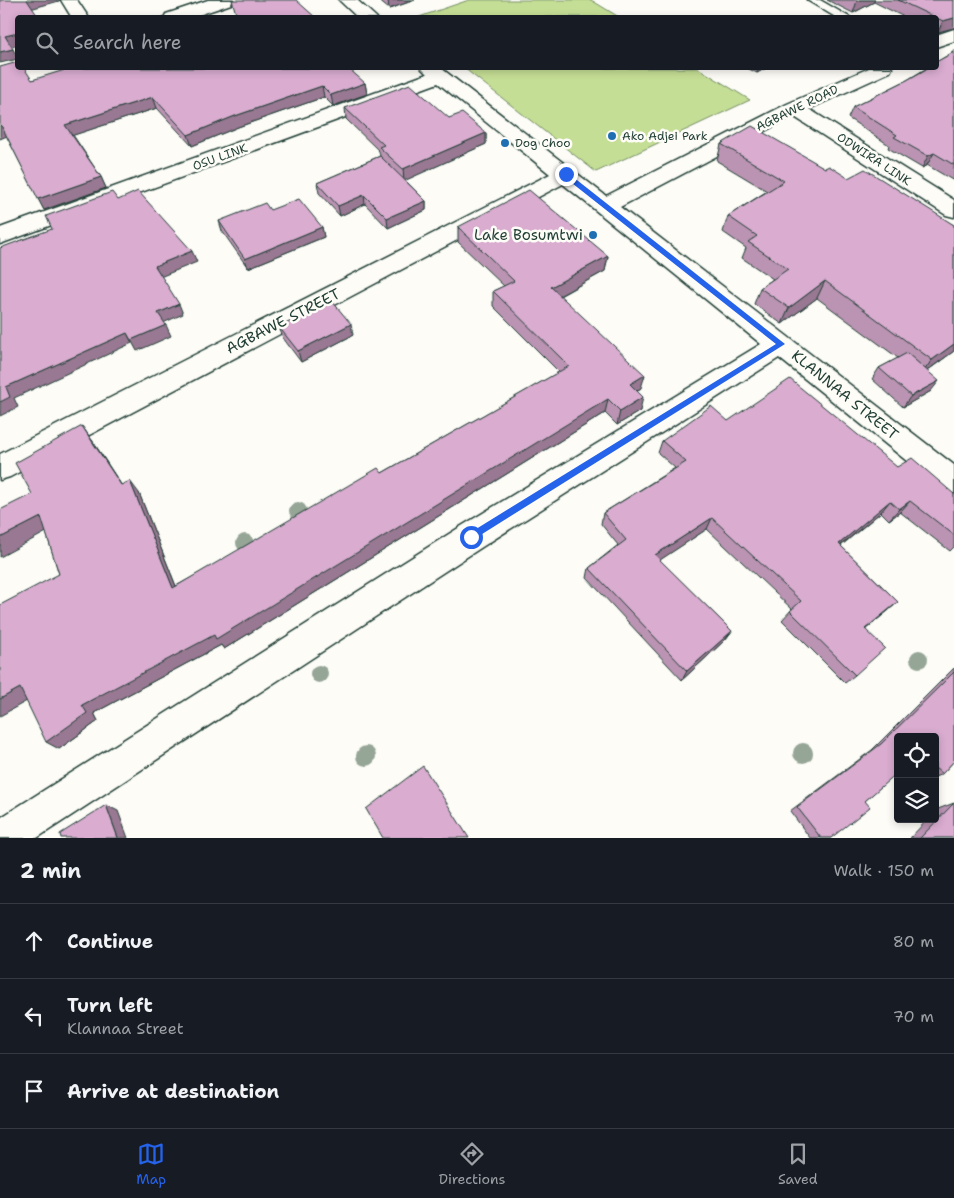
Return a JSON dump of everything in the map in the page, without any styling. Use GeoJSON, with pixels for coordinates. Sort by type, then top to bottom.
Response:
{"type":"FeatureCollection","features":[{"type":"Feature","properties":{"kind":"street"},"geometry":{"type":"LineString","coordinates":[[69,0],[79,15]]}},
{"type":"Feature","properties":{"kind":"street"},"geometry":{"type":"LineString","coordinates":[[181,15],[225,0]]}},
{"type":"Feature","properties":{"kind":"street"},"geometry":{"type":"LineString","coordinates":[[348,0],[366,15]]}},
{"type":"Feature","properties":{"kind":"street"},"geometry":{"type":"LineString","coordinates":[[939,41],[954,34]]}},
{"type":"Feature","properties":{"kind":"street","name":"AGBAWE ROAD"},"geometry":{"type":"LineString","coordinates":[[606,206],[794,108],[878,70]]}},
{"type":"Feature","properties":{"kind":"street","name":"KLANNAA STREET"},"geometry":{"type":"LineString","coordinates":[[435,72],[782,344],[954,482]]}},
{"type":"Feature","properties":{"kind":"street","name":"OSU LINK"},"geometry":{"type":"LineString","coordinates":[[0,236],[435,72]]}},
{"type":"Feature","properties":{"kind":"street","name":"ODWIRA LINK"},"geometry":{"type":"LineString","coordinates":[[794,108],[954,210]]}},
{"type":"Feature","properties":{"kind":"street","name":"AGBAWE STREET"},"geometry":{"type":"LineString","coordinates":[[0,468],[566,174]]}},
{"type":"Feature","properties":{"kind":"street"},"geometry":{"type":"LineString","coordinates":[[3,838],[471,537],[782,344]]}},
{"type":"Feature","properties":{"kind":"lane"},"geometry":{"type":"LineString","coordinates":[[812,0],[840,15]]}},
{"type":"Feature","properties":{"kind":"green space"},"geometry":{"type":"Polygon","coordinates":[[[469,0],[591,0],[616,15],[425,15],[469,0]]]}},
{"type":"Feature","properties":{"kind":"green space","name":"Ako Adjei Park"},"geometry":{"type":"Polygon","coordinates":[[[467,70],[701,70],[750,100],[596,172],[467,70]]]}},
{"type":"Feature","properties":{"kind":"building"},"geometry":{"type":"Polygon","coordinates":[[[0,0],[27,0],[37,15],[15,15],[15,34],[5,36],[13,49],[0,52],[0,0]]]}},
{"type":"Feature","properties":{"kind":"building"},"geometry":{"type":"Polygon","coordinates":[[[232,0],[296,0],[313,15],[233,15],[236,14],[232,0]]]}},
{"type":"Feature","properties":{"kind":"building"},"geometry":{"type":"Polygon","coordinates":[[[898,0],[954,0],[954,18],[943,21],[939,19],[939,15],[930,15],[898,0]]]}},
{"type":"Feature","properties":{"kind":"building"},"geometry":{"type":"Polygon","coordinates":[[[954,52],[954,165],[934,153],[928,156],[894,137],[897,135],[853,107],[924,70],[939,70],[939,60],[954,52]]]}},
{"type":"Feature","properties":{"kind":"building"},"geometry":{"type":"Polygon","coordinates":[[[15,63],[15,70],[25,70],[32,80],[64,70],[350,70],[365,83],[331,95],[322,86],[235,116],[188,135],[153,97],[65,125],[101,177],[38,199],[0,126],[0,67],[15,63]]]}},
{"type":"Feature","properties":{"kind":"building"},"geometry":{"type":"Polygon","coordinates":[[[410,84],[449,118],[462,113],[486,133],[403,169],[379,147],[384,145],[345,108],[410,84]]]}},
{"type":"Feature","properties":{"kind":"building"},"geometry":{"type":"Polygon","coordinates":[[[752,126],[825,168],[829,166],[848,178],[865,169],[954,225],[954,344],[932,360],[825,281],[789,308],[760,288],[788,269],[748,242],[757,236],[728,216],[784,181],[721,144],[752,126]]]}},
{"type":"Feature","properties":{"kind":"building"},"geometry":{"type":"Polygon","coordinates":[[[380,156],[426,201],[387,218],[364,195],[338,206],[317,183],[380,156]]]}},
{"type":"Feature","properties":{"kind":"building"},"geometry":{"type":"Polygon","coordinates":[[[529,190],[608,256],[551,287],[645,375],[630,384],[643,397],[620,411],[608,399],[216,639],[214,635],[82,705],[87,713],[46,742],[20,688],[0,699],[0,605],[59,574],[41,517],[0,538],[0,510],[32,494],[15,463],[82,426],[121,485],[130,481],[173,588],[378,468],[382,473],[569,366],[493,291],[514,281],[458,227],[529,190]]]}},
{"type":"Feature","properties":{"kind":"building"},"geometry":{"type":"Polygon","coordinates":[[[138,191],[192,251],[155,266],[179,304],[158,313],[166,325],[131,340],[127,333],[6,387],[10,397],[0,402],[0,248],[52,229],[46,216],[112,192],[118,200],[138,191]]]}},
{"type":"Feature","properties":{"kind":"building"},"geometry":{"type":"Polygon","coordinates":[[[299,199],[322,227],[245,259],[219,221],[265,203],[270,210],[299,199]]]}},
{"type":"Feature","properties":{"kind":"building"},"geometry":{"type":"Polygon","coordinates":[[[332,301],[351,324],[298,351],[279,327],[332,301]]]}},
{"type":"Feature","properties":{"kind":"building"},"geometry":{"type":"Polygon","coordinates":[[[907,353],[939,381],[911,396],[879,368],[907,353]]]}},
{"type":"Feature","properties":{"kind":"building"},"geometry":{"type":"Polygon","coordinates":[[[790,379],[897,467],[912,458],[954,494],[954,535],[910,501],[899,509],[890,501],[839,544],[898,602],[865,629],[885,648],[855,675],[790,611],[801,601],[712,518],[655,555],[732,631],[687,671],[589,568],[626,540],[603,513],[686,462],[662,441],[711,406],[728,421],[790,379]]]}},
{"type":"Feature","properties":{"kind":"building"},"geometry":{"type":"Polygon","coordinates":[[[954,672],[954,761],[942,774],[939,771],[939,733],[894,733],[894,776],[865,801],[870,807],[831,838],[821,838],[797,807],[881,744],[954,672]]]}},
{"type":"Feature","properties":{"kind":"building"},"geometry":{"type":"Polygon","coordinates":[[[423,766],[469,838],[383,838],[366,809],[423,766]]]}},
{"type":"Feature","properties":{"kind":"building"},"geometry":{"type":"Polygon","coordinates":[[[954,803],[954,838],[920,838],[935,823],[939,823],[939,818],[954,803]]]}},
{"type":"Feature","properties":{"kind":"building"},"geometry":{"type":"Polygon","coordinates":[[[106,805],[118,838],[61,838],[60,834],[106,805]]]}},
{"type":"Feature","properties":{"kind":"place","name":"Ako Adjei Park"},"geometry":{"type":"Point","coordinates":[612,136]}},
{"type":"Feature","properties":{"kind":"place","name":"Dog Choo"},"geometry":{"type":"Point","coordinates":[505,143]}},
{"type":"Feature","properties":{"kind":"place","name":"Lake Bosumtwi"},"geometry":{"type":"Point","coordinates":[593,235]}},
{"type":"Feature","properties":{"kind":"route"},"geometry":{"type":"LineString","coordinates":[[471,537],[782,344],[566,174]]}}]}
